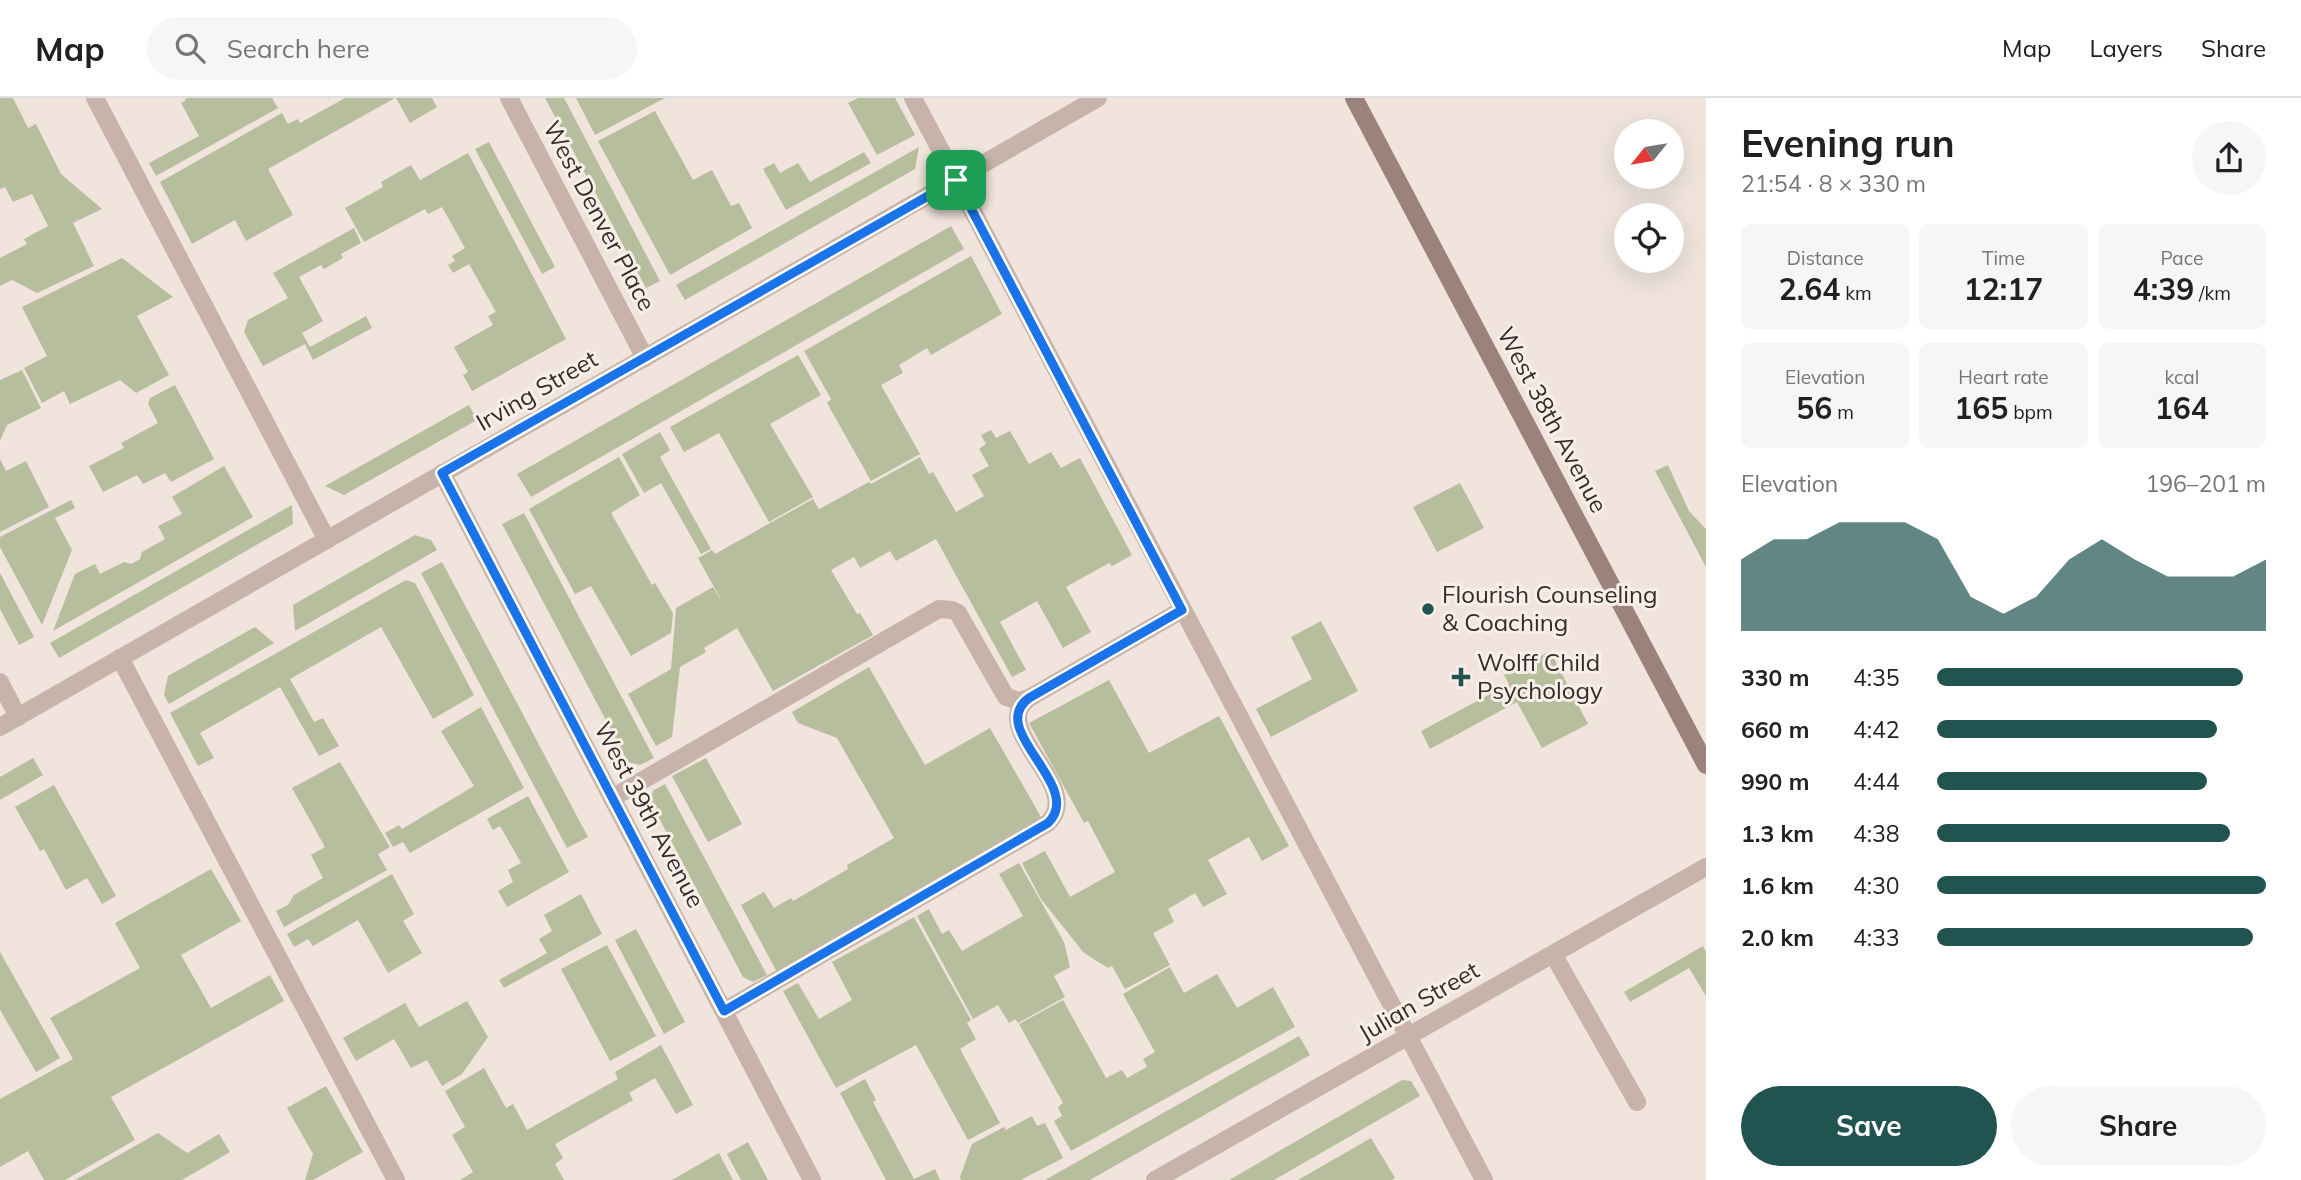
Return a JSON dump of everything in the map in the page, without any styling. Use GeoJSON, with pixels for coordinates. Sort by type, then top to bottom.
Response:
{"type":"FeatureCollection","features":[{"type":"Feature","properties":{"kind":"main road","name":"West 38th Avenue"},"geometry":{"type":"LineString","coordinates":[[1354,98],[1706,765]]}},
{"type":"Feature","properties":{"kind":"street"},"geometry":{"type":"LineString","coordinates":[[96,98],[327,540]]}},
{"type":"Feature","properties":{"kind":"street","name":"West Denver Place"},"geometry":{"type":"LineString","coordinates":[[509,98],[645,358]]}},
{"type":"Feature","properties":{"kind":"street"},"geometry":{"type":"LineString","coordinates":[[913,98],[1484,1180]]}},
{"type":"Feature","properties":{"kind":"street","name":"Irving Street"},"geometry":{"type":"LineString","coordinates":[[0,727],[1098,98]]}},
{"type":"Feature","properties":{"kind":"street","name":"West 39th Avenue"},"geometry":{"type":"LineString","coordinates":[[442,473],[812,1180]]}},
{"type":"Feature","properties":{"kind":"street"},"geometry":{"type":"LineString","coordinates":[[612,798],[939,609],[958,613],[1006,697],[1019,701],[1029,698],[1182,610]]}},
{"type":"Feature","properties":{"kind":"street"},"geometry":{"type":"LineString","coordinates":[[120,658],[396,1180]]}},
{"type":"Feature","properties":{"kind":"street"},"geometry":{"type":"LineString","coordinates":[[0,682],[18,716]]}},
{"type":"Feature","properties":{"kind":"street"},"geometry":{"type":"LineString","coordinates":[[724,1011],[1054,818],[1058,810],[1057,795],[1017,723],[1020,708],[1029,698]]}},
{"type":"Feature","properties":{"kind":"street","name":"Julian Street"},"geometry":{"type":"LineString","coordinates":[[1155,1180],[1706,867]]}},
{"type":"Feature","properties":{"kind":"street"},"geometry":{"type":"LineString","coordinates":[[1553,954],[1637,1102]]}},
{"type":"Feature","properties":{"kind":"green space"},"geometry":{"type":"Polygon","coordinates":[[[0,98],[13,98],[28,128],[36,124],[61,174],[102,209],[73,223],[94,266],[37,293],[12,280],[0,286],[0,258],[27,244],[24,239],[48,226],[32,194],[13,202],[5,187],[0,189],[0,98]]]}},
{"type":"Feature","properties":{"kind":"green space"},"geometry":{"type":"Polygon","coordinates":[[[185,98],[272,98],[278,108],[156,176],[149,163],[199,136],[181,103],[185,98]]]}},
{"type":"Feature","properties":{"kind":"green space"},"geometry":{"type":"Polygon","coordinates":[[[345,98],[395,98],[268,169],[293,215],[246,241],[235,220],[192,244],[160,182],[282,113],[288,124],[298,119],[300,123],[345,98]]]}},
{"type":"Feature","properties":{"kind":"green space"},"geometry":{"type":"Polygon","coordinates":[[[396,98],[432,98],[437,107],[410,123],[396,98]]]}},
{"type":"Feature","properties":{"kind":"green space"},"geometry":{"type":"Polygon","coordinates":[[[545,98],[564,98],[660,281],[646,288],[545,98]]]}},
{"type":"Feature","properties":{"kind":"green space"},"geometry":{"type":"Polygon","coordinates":[[[576,98],[665,98],[595,135],[576,98]]]}},
{"type":"Feature","properties":{"kind":"green space"},"geometry":{"type":"Polygon","coordinates":[[[858,98],[895,98],[915,135],[877,155],[848,103],[858,98]]]}},
{"type":"Feature","properties":{"kind":"green space"},"geometry":{"type":"Polygon","coordinates":[[[655,111],[693,180],[712,170],[731,206],[739,203],[752,228],[670,275],[598,141],[655,111]]]}},
{"type":"Feature","properties":{"kind":"green space"},"geometry":{"type":"Polygon","coordinates":[[[489,142],[555,267],[542,274],[475,149],[489,142]]]}},
{"type":"Feature","properties":{"kind":"green space"},"geometry":{"type":"Polygon","coordinates":[[[919,147],[915,169],[685,300],[676,285],[919,147]]]}},
{"type":"Feature","properties":{"kind":"green space"},"geometry":{"type":"Polygon","coordinates":[[[864,152],[871,163],[786,210],[763,169],[774,163],[780,173],[798,163],[810,182],[864,152]]]}},
{"type":"Feature","properties":{"kind":"green space"},"geometry":{"type":"Polygon","coordinates":[[[468,153],[566,339],[472,391],[463,375],[468,372],[454,347],[493,325],[488,316],[496,312],[469,264],[453,273],[448,265],[455,261],[452,256],[465,248],[442,207],[428,214],[425,209],[364,242],[345,208],[383,187],[381,182],[411,165],[420,180],[468,153]]]}},
{"type":"Feature","properties":{"kind":"green space"},"geometry":{"type":"Polygon","coordinates":[[[951,226],[964,249],[531,497],[517,474],[951,226]]]}},
{"type":"Feature","properties":{"kind":"green space"},"geometry":{"type":"Polygon","coordinates":[[[354,228],[361,243],[341,254],[343,258],[324,269],[321,265],[299,277],[323,321],[302,333],[310,347],[366,316],[372,328],[313,360],[305,344],[263,366],[244,332],[248,320],[288,298],[273,273],[354,228]]]}},
{"type":"Feature","properties":{"kind":"green space"},"geometry":{"type":"Polygon","coordinates":[[[971,256],[1002,314],[931,355],[927,348],[899,365],[903,373],[881,385],[920,454],[871,481],[827,403],[831,399],[804,351],[971,256]]]}},
{"type":"Feature","properties":{"kind":"green space"},"geometry":{"type":"Polygon","coordinates":[[[122,258],[173,297],[137,316],[169,375],[136,393],[120,380],[70,404],[64,391],[42,403],[24,368],[47,356],[22,307],[122,258]]]}},
{"type":"Feature","properties":{"kind":"green space"},"geometry":{"type":"Polygon","coordinates":[[[798,355],[821,395],[770,424],[813,497],[769,522],[719,433],[684,452],[670,427],[798,355]]]}},
{"type":"Feature","properties":{"kind":"green space"},"geometry":{"type":"Polygon","coordinates":[[[22,370],[41,408],[7,425],[0,441],[0,380],[22,370]]]}},
{"type":"Feature","properties":{"kind":"green space"},"geometry":{"type":"Polygon","coordinates":[[[175,385],[214,459],[171,482],[165,473],[143,484],[137,475],[103,492],[89,466],[124,448],[121,443],[158,423],[148,404],[150,398],[175,385]]]}},
{"type":"Feature","properties":{"kind":"green space"},"geometry":{"type":"Polygon","coordinates":[[[469,405],[477,420],[344,495],[325,486],[469,405]]]}},
{"type":"Feature","properties":{"kind":"green space"},"geometry":{"type":"Polygon","coordinates":[[[991,430],[996,438],[1010,431],[1029,464],[1051,452],[1061,468],[1080,458],[1132,555],[1112,566],[1109,563],[1066,587],[1091,632],[1063,648],[1037,601],[1000,622],[1026,670],[1012,677],[936,539],[896,561],[890,551],[860,568],[854,557],[831,570],[873,635],[773,691],[737,628],[704,648],[706,652],[680,667],[672,737],[656,746],[628,694],[671,669],[676,608],[713,587],[724,605],[698,558],[712,550],[715,554],[813,499],[819,509],[920,457],[929,474],[933,472],[956,512],[984,496],[972,475],[989,466],[979,449],[986,444],[981,435],[991,430]]]}},
{"type":"Feature","properties":{"kind":"green space"},"geometry":{"type":"Polygon","coordinates":[[[660,432],[670,450],[660,457],[711,549],[701,554],[661,483],[644,493],[622,454],[660,432]]]}},
{"type":"Feature","properties":{"kind":"green space"},"geometry":{"type":"Polygon","coordinates":[[[619,457],[640,495],[611,513],[652,585],[655,583],[673,613],[671,633],[631,656],[591,586],[575,594],[529,509],[619,457]]]}},
{"type":"Feature","properties":{"kind":"green space"},"geometry":{"type":"Polygon","coordinates":[[[0,459],[6,471],[26,461],[49,507],[0,532],[0,459]]]}},
{"type":"Feature","properties":{"kind":"green space"},"geometry":{"type":"Polygon","coordinates":[[[1668,465],[1689,511],[1706,529],[1706,567],[1655,471],[1668,465]]]}},
{"type":"Feature","properties":{"kind":"green space"},"geometry":{"type":"Polygon","coordinates":[[[224,466],[253,517],[53,631],[75,574],[95,564],[100,574],[124,562],[131,564],[140,559],[142,552],[165,539],[158,526],[182,514],[172,497],[224,466]]]}},
{"type":"Feature","properties":{"kind":"green space"},"geometry":{"type":"Polygon","coordinates":[[[1460,483],[1484,528],[1437,552],[1413,507],[1460,483]]]}},
{"type":"Feature","properties":{"kind":"green space"},"geometry":{"type":"Polygon","coordinates":[[[71,500],[75,508],[55,518],[72,550],[42,625],[0,547],[0,537],[71,500]]]}},
{"type":"Feature","properties":{"kind":"green space"},"geometry":{"type":"Polygon","coordinates":[[[292,505],[293,524],[59,658],[50,643],[292,505]]]}},
{"type":"Feature","properties":{"kind":"green space"},"geometry":{"type":"Polygon","coordinates":[[[524,513],[654,758],[640,765],[628,762],[502,524],[524,513]]]}},
{"type":"Feature","properties":{"kind":"green space"},"geometry":{"type":"Polygon","coordinates":[[[415,535],[431,540],[437,550],[295,631],[293,605],[415,535]]]}},
{"type":"Feature","properties":{"kind":"green space"},"geometry":{"type":"Polygon","coordinates":[[[442,562],[588,837],[567,848],[421,573],[442,562]]]}},
{"type":"Feature","properties":{"kind":"green space"},"geometry":{"type":"Polygon","coordinates":[[[0,573],[34,637],[19,645],[0,609],[0,573]]]}},
{"type":"Feature","properties":{"kind":"green space"},"geometry":{"type":"Polygon","coordinates":[[[406,580],[415,583],[474,695],[433,719],[381,627],[290,679],[314,722],[323,718],[339,746],[319,756],[280,687],[200,733],[214,758],[198,766],[170,713],[406,580]]]}},
{"type":"Feature","properties":{"kind":"green space"},"geometry":{"type":"Polygon","coordinates":[[[1321,621],[1358,691],[1271,737],[1256,709],[1312,679],[1291,637],[1321,621]]]}},
{"type":"Feature","properties":{"kind":"green space"},"geometry":{"type":"Polygon","coordinates":[[[255,627],[274,643],[169,704],[164,695],[168,676],[255,627]]]}},
{"type":"Feature","properties":{"kind":"green space"},"geometry":{"type":"Polygon","coordinates":[[[1550,651],[1588,724],[1542,748],[1517,702],[1430,749],[1421,731],[1509,684],[1504,675],[1550,651]]]}},
{"type":"Feature","properties":{"kind":"green space"},"geometry":{"type":"Polygon","coordinates":[[[869,667],[925,765],[990,728],[1041,817],[777,972],[741,905],[764,892],[774,908],[791,898],[793,901],[894,838],[837,738],[798,723],[792,712],[869,667]]]}},
{"type":"Feature","properties":{"kind":"green space"},"geometry":{"type":"Polygon","coordinates":[[[1109,680],[1149,753],[1219,716],[1289,846],[1262,861],[1249,837],[1208,860],[1227,894],[1203,907],[1195,893],[1168,909],[1174,922],[1153,933],[1170,965],[1125,989],[1112,966],[1108,968],[1084,953],[1041,899],[1022,863],[1045,851],[1070,897],[1115,872],[1088,821],[1084,823],[1029,723],[1109,680]]]}},
{"type":"Feature","properties":{"kind":"green space"},"geometry":{"type":"Polygon","coordinates":[[[481,707],[524,788],[410,853],[403,842],[393,847],[385,833],[399,825],[402,829],[474,786],[441,731],[481,707]]]}},
{"type":"Feature","properties":{"kind":"green space"},"geometry":{"type":"Polygon","coordinates":[[[33,758],[43,775],[0,800],[0,777],[33,758]]]}},
{"type":"Feature","properties":{"kind":"green space"},"geometry":{"type":"Polygon","coordinates":[[[706,758],[742,824],[708,842],[672,776],[706,758]]]}},
{"type":"Feature","properties":{"kind":"green space"},"geometry":{"type":"Polygon","coordinates":[[[340,762],[390,847],[378,854],[387,870],[284,927],[276,911],[288,905],[294,895],[323,878],[311,855],[325,847],[292,788],[340,762]]]}},
{"type":"Feature","properties":{"kind":"green space"},"geometry":{"type":"Polygon","coordinates":[[[665,784],[767,975],[753,982],[743,977],[649,799],[654,790],[665,784]]]}},
{"type":"Feature","properties":{"kind":"green space"},"geometry":{"type":"Polygon","coordinates":[[[54,785],[116,896],[102,904],[87,878],[66,890],[44,849],[40,851],[15,807],[54,785]]]}},
{"type":"Feature","properties":{"kind":"green space"},"geometry":{"type":"Polygon","coordinates":[[[528,796],[569,872],[507,907],[498,891],[513,882],[508,870],[521,863],[500,826],[493,830],[487,819],[528,796]]]}},
{"type":"Feature","properties":{"kind":"green space"},"geometry":{"type":"Polygon","coordinates":[[[1019,863],[1064,942],[1070,967],[1054,976],[1065,997],[1018,1023],[1015,1019],[1009,1023],[998,1005],[973,1019],[917,916],[929,909],[942,934],[949,930],[962,951],[1023,916],[999,874],[1019,863]]]}},
{"type":"Feature","properties":{"kind":"green space"},"geometry":{"type":"Polygon","coordinates":[[[211,869],[241,921],[181,955],[211,1008],[270,975],[284,1001],[111,1097],[135,1140],[65,1180],[44,1180],[28,1151],[0,1167],[0,1099],[73,1059],[50,1018],[140,968],[115,923],[211,869]]]}},
{"type":"Feature","properties":{"kind":"green space"},"geometry":{"type":"Polygon","coordinates":[[[392,874],[414,914],[403,921],[422,953],[388,973],[358,920],[313,946],[308,939],[294,947],[287,934],[392,874]]]}},
{"type":"Feature","properties":{"kind":"green space"},"geometry":{"type":"Polygon","coordinates":[[[581,894],[602,934],[504,988],[499,980],[547,953],[539,939],[552,931],[544,915],[581,894]]]}},
{"type":"Feature","properties":{"kind":"green space"},"geometry":{"type":"Polygon","coordinates":[[[914,917],[971,1020],[967,1023],[976,1039],[960,1049],[1000,1123],[968,1140],[916,1045],[836,1088],[783,991],[798,983],[819,1019],[852,1000],[832,962],[914,917]]]}},
{"type":"Feature","properties":{"kind":"green space"},"geometry":{"type":"Polygon","coordinates":[[[636,929],[685,1022],[664,1034],[615,940],[636,929]]]}},
{"type":"Feature","properties":{"kind":"green space"},"geometry":{"type":"Polygon","coordinates":[[[607,945],[656,1036],[610,1061],[561,969],[607,945]]]}},
{"type":"Feature","properties":{"kind":"green space"},"geometry":{"type":"Polygon","coordinates":[[[1703,946],[1706,952],[1706,996],[1689,968],[1630,1002],[1624,992],[1703,946]]]}},
{"type":"Feature","properties":{"kind":"green space"},"geometry":{"type":"Polygon","coordinates":[[[0,952],[60,1058],[36,1072],[0,1010],[0,952]]]}},
{"type":"Feature","properties":{"kind":"green space"},"geometry":{"type":"Polygon","coordinates":[[[1170,967],[1184,993],[1217,974],[1237,1008],[1273,987],[1295,1027],[1071,1151],[1054,1121],[1062,1116],[1058,1107],[1063,1103],[1019,1024],[1063,1000],[1106,1078],[1122,1070],[1127,1078],[1147,1067],[1143,1059],[1155,1052],[1123,994],[1170,967]]]}},
{"type":"Feature","properties":{"kind":"green space"},"geometry":{"type":"Polygon","coordinates":[[[467,1001],[488,1037],[462,1074],[442,1086],[427,1060],[411,1068],[394,1039],[356,1061],[343,1038],[405,1003],[419,1027],[467,1001]]]}},
{"type":"Feature","properties":{"kind":"green space"},"geometry":{"type":"Polygon","coordinates":[[[1299,1036],[1310,1055],[1090,1180],[1045,1180],[1299,1036]]]}},
{"type":"Feature","properties":{"kind":"green space"},"geometry":{"type":"Polygon","coordinates":[[[661,1045],[693,1105],[676,1114],[655,1078],[629,1093],[633,1100],[555,1144],[563,1158],[555,1164],[564,1180],[460,1180],[473,1172],[452,1135],[465,1127],[445,1091],[484,1068],[506,1108],[513,1104],[527,1130],[618,1079],[615,1072],[661,1045]]]}},
{"type":"Feature","properties":{"kind":"green space"},"geometry":{"type":"Polygon","coordinates":[[[865,1079],[876,1100],[873,1102],[914,1179],[935,1169],[940,1180],[886,1180],[840,1093],[865,1079]]]}},
{"type":"Feature","properties":{"kind":"green space"},"geometry":{"type":"Polygon","coordinates":[[[1402,1080],[1411,1081],[1420,1096],[1274,1180],[1229,1180],[1402,1080]]]}},
{"type":"Feature","properties":{"kind":"green space"},"geometry":{"type":"Polygon","coordinates":[[[326,1086],[363,1152],[313,1180],[305,1180],[313,1154],[287,1108],[326,1086]]]}},
{"type":"Feature","properties":{"kind":"green space"},"geometry":{"type":"Polygon","coordinates":[[[1032,1116],[1037,1126],[1045,1123],[1063,1158],[1021,1180],[961,1180],[972,1144],[1032,1116]]]}},
{"type":"Feature","properties":{"kind":"green space"},"geometry":{"type":"Polygon","coordinates":[[[158,1133],[187,1153],[219,1134],[230,1152],[182,1180],[75,1180],[158,1133]]]}},
{"type":"Feature","properties":{"kind":"green space"},"geometry":{"type":"Polygon","coordinates":[[[1371,1138],[1395,1178],[1392,1180],[1298,1180],[1371,1138]]]}},
{"type":"Feature","properties":{"kind":"green space"},"geometry":{"type":"Polygon","coordinates":[[[748,1142],[768,1180],[741,1180],[727,1154],[748,1142]]]}},
{"type":"Feature","properties":{"kind":"green space"},"geometry":{"type":"Polygon","coordinates":[[[719,1153],[733,1180],[672,1180],[719,1153]]]}},
{"type":"Feature","properties":{"kind":"place","name":"Flourish Counseling & Coaching"},"geometry":{"type":"Point","coordinates":[1428,609]}},
{"type":"Feature","properties":{"kind":"place","name":"Wolff Child Psychology"},"geometry":{"type":"Point","coordinates":[1461,677]}},
{"type":"Feature","properties":{"kind":"route"},"geometry":{"type":"LineString","coordinates":[[956,180],[1182,610],[1024,701],[1017,715],[1017,723],[1057,795],[1058,810],[1054,818],[724,1011],[442,473],[956,180]]}}]}
